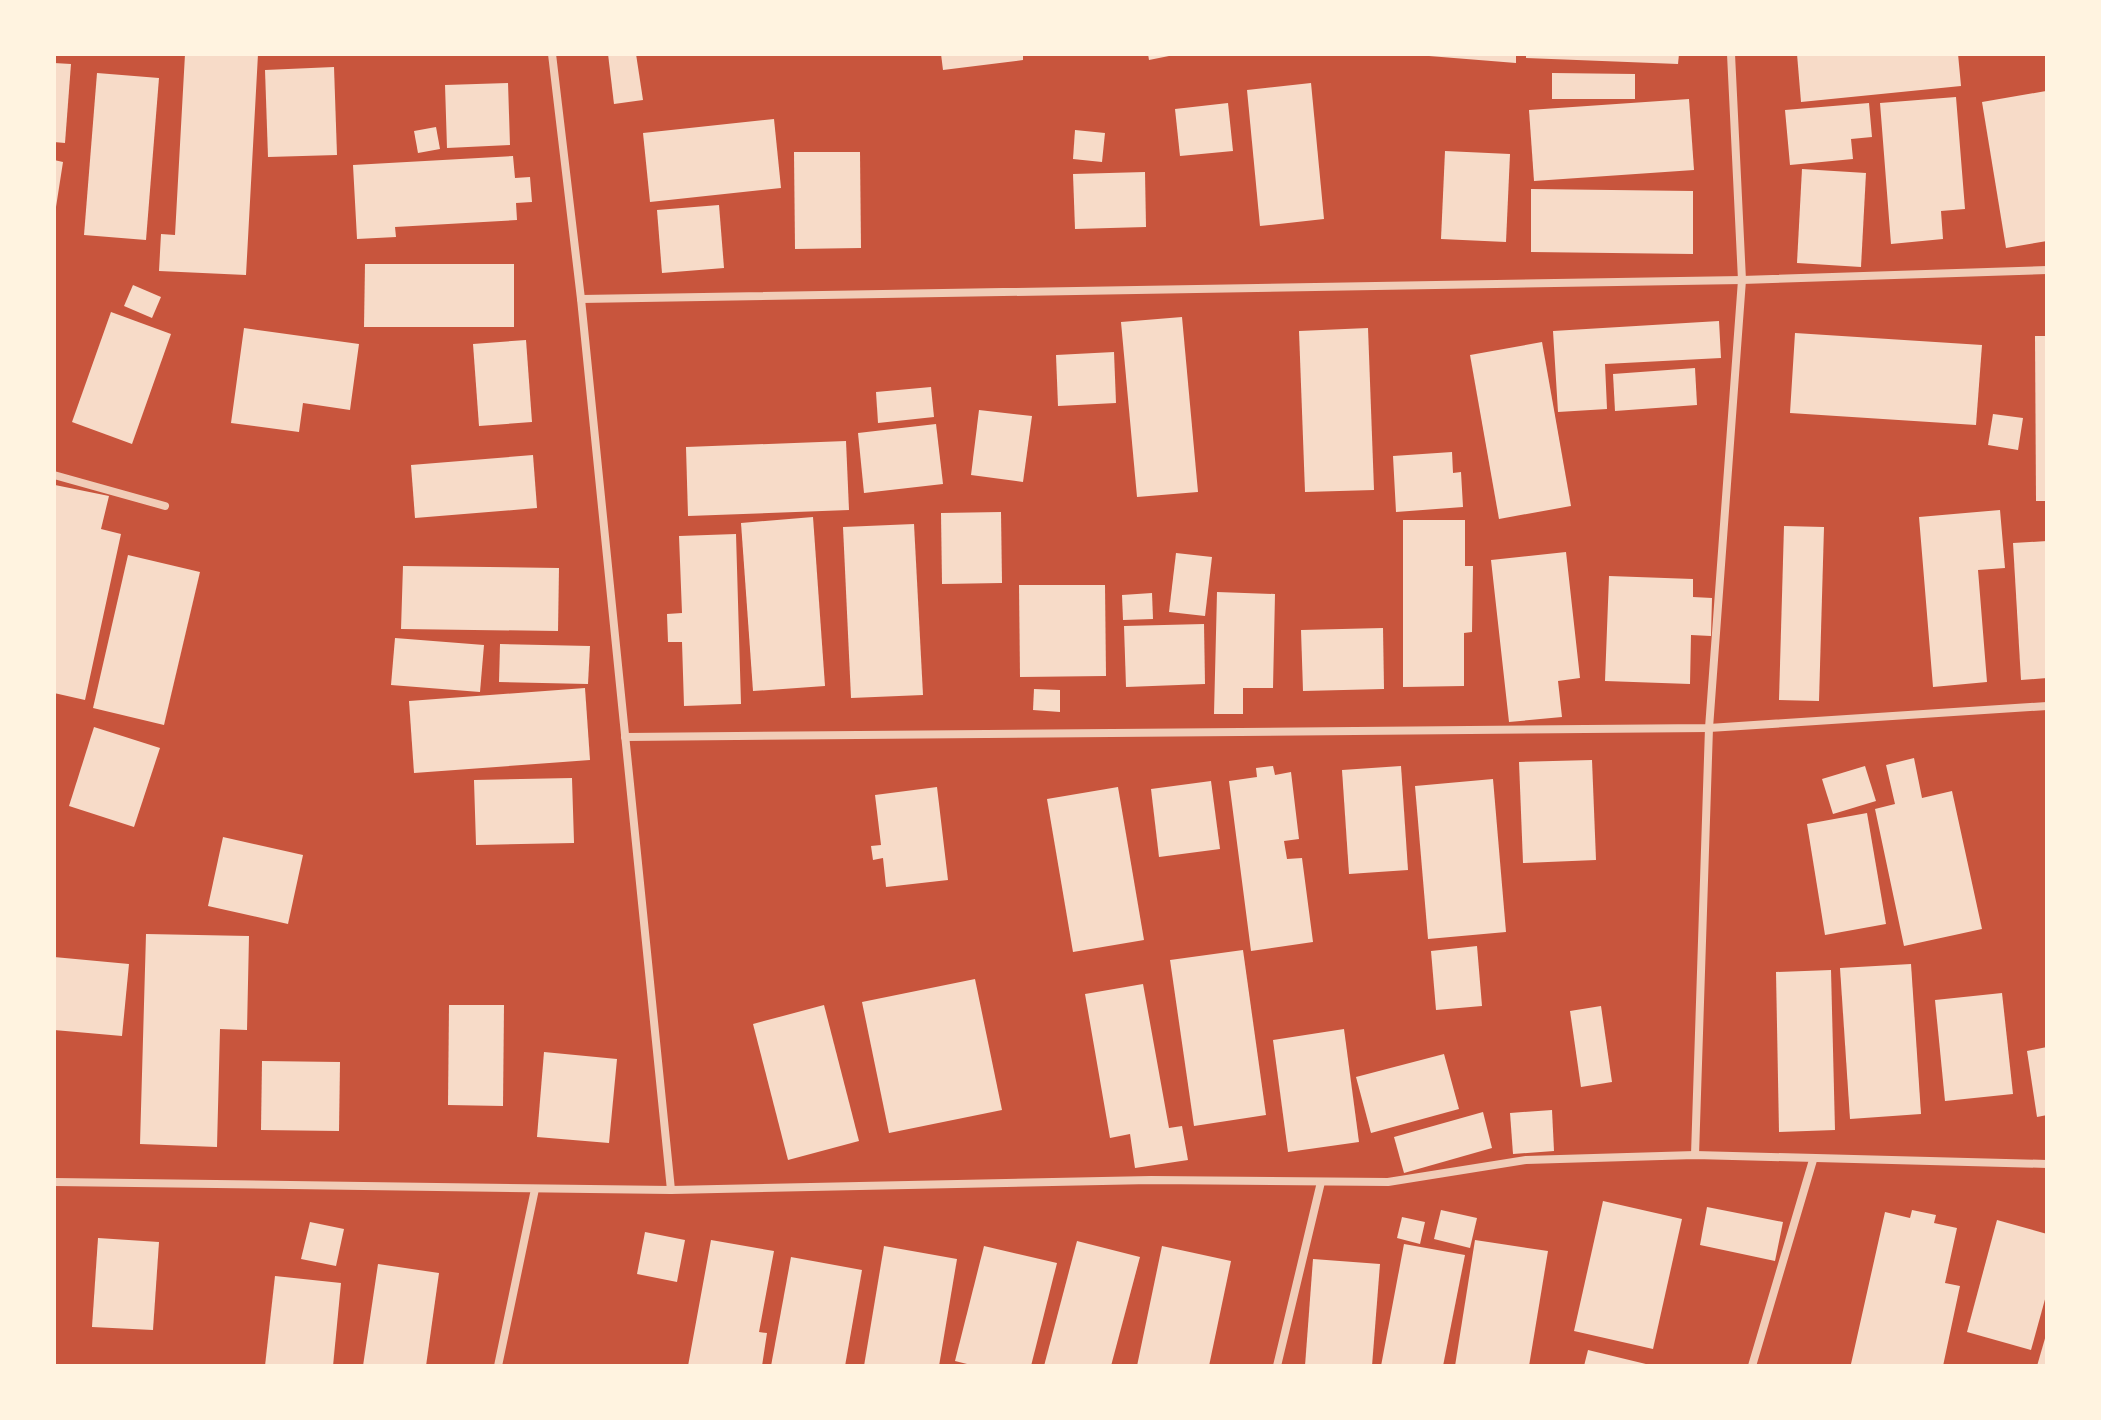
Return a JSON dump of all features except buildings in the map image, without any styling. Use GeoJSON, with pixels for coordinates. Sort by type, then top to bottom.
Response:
{"type":"FeatureCollection","features":[{"type":"Feature","properties":{"kind":"street"},"geometry":{"type":"LineString","coordinates":[[552,54],[581,299],[671,1190]]}},
{"type":"Feature","properties":{"kind":"street"},"geometry":{"type":"LineString","coordinates":[[1695,1155],[1709,728],[1742,280],[1731,54]]}},
{"type":"Feature","properties":{"kind":"street"},"geometry":{"type":"LineString","coordinates":[[581,299],[1742,280],[2047,270]]}},
{"type":"Feature","properties":{"kind":"street"},"geometry":{"type":"LineString","coordinates":[[54,475],[165,506]]}},
{"type":"Feature","properties":{"kind":"street"},"geometry":{"type":"LineString","coordinates":[[625,737],[1709,728],[2047,706]]}},
{"type":"Feature","properties":{"kind":"street"},"geometry":{"type":"LineString","coordinates":[[54,1182],[671,1190],[1151,1180],[1388,1182],[1526,1160],[1695,1155],[2047,1164]]}},
{"type":"Feature","properties":{"kind":"street"},"geometry":{"type":"LineString","coordinates":[[1752,1366],[1813,1160]]}},
{"type":"Feature","properties":{"kind":"street"},"geometry":{"type":"LineString","coordinates":[[1277,1366],[1321,1182]]}},
{"type":"Feature","properties":{"kind":"street"},"geometry":{"type":"LineString","coordinates":[[498,1366],[535,1189]]}}]}
